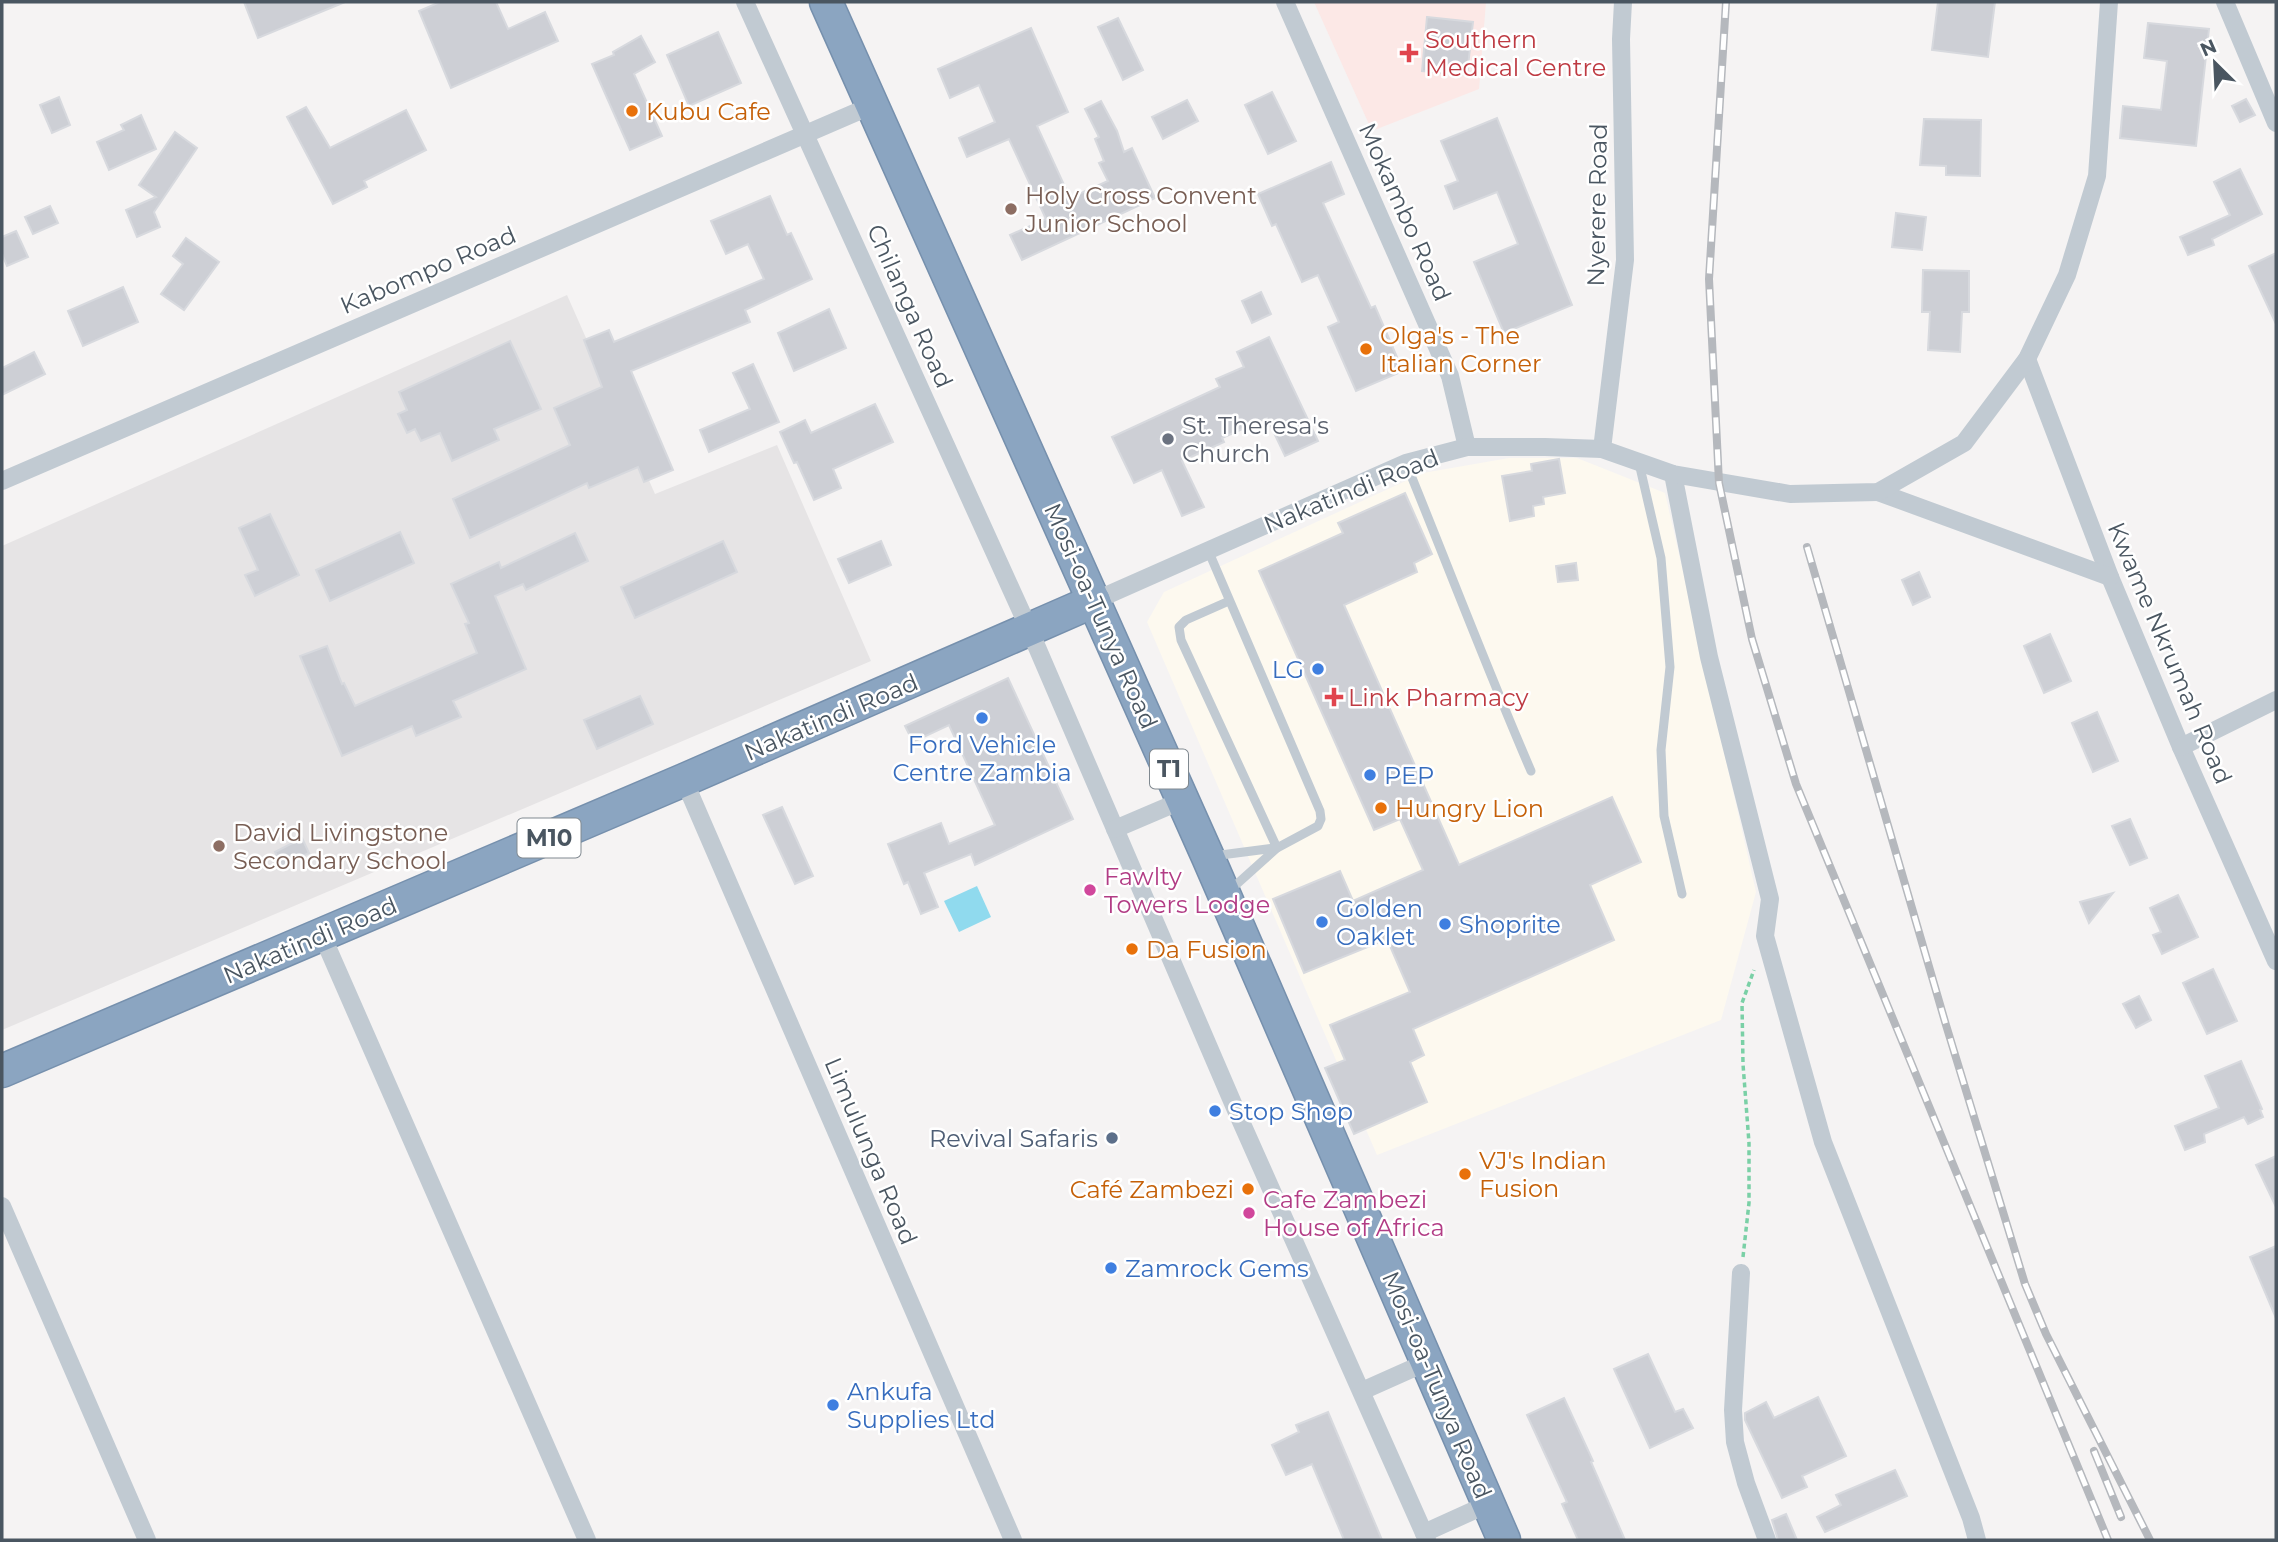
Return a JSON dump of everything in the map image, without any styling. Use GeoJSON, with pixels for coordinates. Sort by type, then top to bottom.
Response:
{"type":"FeatureCollection","features":[{"type":"Feature","properties":{"kind":"highway","name":"Mosi-oa-Tunya Road"},"geometry":{"type":"LineString","coordinates":[[825,2],[1208,856],[1504,1540]]}},
{"type":"Feature","properties":{"kind":"highway","name":"Nakatindi Road"},"geometry":{"type":"LineString","coordinates":[[2,1071],[684,780],[1094,601]]}},
{"type":"Feature","properties":{"kind":"street","name":"Chilanga Road"},"geometry":{"type":"LineString","coordinates":[[745,2],[1030,631],[1235,1108],[1426,1537]]}},
{"type":"Feature","properties":{"kind":"street","name":"Mokambo Road"},"geometry":{"type":"LineString","coordinates":[[1285,2],[1450,376],[1467,447]]}},
{"type":"Feature","properties":{"kind":"street","name":"Nyerere Road"},"geometry":{"type":"LineString","coordinates":[[1602,449],[1625,260],[1621,39],[1623,2]]}},
{"type":"Feature","properties":{"kind":"street"},"geometry":{"type":"LineString","coordinates":[[1878,492],[1964,443],[2027,359],[2067,275],[2097,176],[2109,2]]}},
{"type":"Feature","properties":{"kind":"street"},"geometry":{"type":"LineString","coordinates":[[2225,2],[2276,123]]}},
{"type":"Feature","properties":{"kind":"street","name":"Kabompo Road"},"geometry":{"type":"LineString","coordinates":[[2,481],[873,105]]}},
{"type":"Feature","properties":{"kind":"street","name":"Kwame Nkrumah Road"},"geometry":{"type":"LineString","coordinates":[[2027,359],[2110,577],[2181,747],[2276,961]]}},
{"type":"Feature","properties":{"kind":"street","name":"Nakatindi Road"},"geometry":{"type":"LineString","coordinates":[[1094,601],[1406,463],[1467,447],[1602,449],[1673,474],[1790,494],[1878,492]]}},
{"type":"Feature","properties":{"kind":"street"},"geometry":{"type":"LineString","coordinates":[[1673,474],[1709,657],[1770,899],[1765,936],[1823,1142],[1971,1518],[1977,1540]]}},
{"type":"Feature","properties":{"kind":"street"},"geometry":{"type":"LineString","coordinates":[[1878,492],[2110,577]]}},
{"type":"Feature","properties":{"kind":"street"},"geometry":{"type":"LineString","coordinates":[[2181,747],[2276,700]]}},
{"type":"Feature","properties":{"kind":"street","name":"Limulunga Road"},"geometry":{"type":"LineString","coordinates":[[684,780],[1013,1540]]}},
{"type":"Feature","properties":{"kind":"street"},"geometry":{"type":"LineString","coordinates":[[1115,829],[1183,800]]}},
{"type":"Feature","properties":{"kind":"street"},"geometry":{"type":"LineString","coordinates":[[322,935],[587,1540]]}},
{"type":"Feature","properties":{"kind":"street"},"geometry":{"type":"LineString","coordinates":[[2,1206],[147,1540]]}},
{"type":"Feature","properties":{"kind":"street"},"geometry":{"type":"LineString","coordinates":[[1741,1273],[1733,1410],[1735,1442],[1746,1483],[1767,1540]]}},
{"type":"Feature","properties":{"kind":"street"},"geometry":{"type":"LineString","coordinates":[[1362,1391],[1427,1362]]}},
{"type":"Feature","properties":{"kind":"street"},"geometry":{"type":"LineString","coordinates":[[1426,1537],[1488,1504]]}},
{"type":"Feature","properties":{"kind":"lane"},"geometry":{"type":"LineString","coordinates":[[1638,461],[1661,558],[1670,667],[1661,750],[1664,816],[1682,894]]}},
{"type":"Feature","properties":{"kind":"lane"},"geometry":{"type":"LineString","coordinates":[[1406,463],[1531,771]]}},
{"type":"Feature","properties":{"kind":"lane"},"geometry":{"type":"LineString","coordinates":[[1208,550],[1320,811],[1321,819],[1318,826],[1277,848],[1224,895]]}},
{"type":"Feature","properties":{"kind":"lane"},"geometry":{"type":"LineString","coordinates":[[1229,601],[1186,620],[1179,627],[1181,639],[1277,848]]}},
{"type":"Feature","properties":{"kind":"lane"},"geometry":{"type":"LineString","coordinates":[[1208,856],[1277,848]]}},
{"type":"Feature","properties":{"kind":"path"},"geometry":{"type":"LineString","coordinates":[[1741,1273],[1749,1203],[1742,1003],[1765,936]]}},
{"type":"Feature","properties":{"kind":"shaded area","name":"Southern Medical Centre"},"geometry":{"type":"Polygon","coordinates":[[[1314,2],[1486,2],[1479,89],[1372,131],[1314,2]]]}},
{"type":"Feature","properties":{"kind":"shaded area","name":"David Livingstone Secondary School"},"geometry":{"type":"Polygon","coordinates":[[[567,295],[655,494],[777,445],[871,661],[2,1030],[2,546],[567,295]]]}},
{"type":"Feature","properties":{"kind":"shaded area"},"geometry":{"type":"Polygon","coordinates":[[[1509,458],[1577,458],[1665,493],[1756,892],[1721,1020],[1377,1155],[1147,622],[1164,592],[1423,473],[1509,458]]]}},
{"type":"Feature","properties":{"kind":"water"},"geometry":{"type":"Polygon","coordinates":[[[977,886],[991,917],[959,932],[944,901],[977,886]]]}},
{"type":"Feature","properties":{"kind":"building"},"geometry":{"type":"Polygon","coordinates":[[[244,2],[345,2],[258,38],[244,2]]]}},
{"type":"Feature","properties":{"kind":"building"},"geometry":{"type":"Polygon","coordinates":[[[440,2],[496,2],[508,29],[545,12],[558,41],[451,88],[419,11],[440,2]]]}},
{"type":"Feature","properties":{"kind":"building"},"geometry":{"type":"Polygon","coordinates":[[[1938,2],[1995,2],[1988,57],[1932,50],[1938,2]]]}},
{"type":"Feature","properties":{"kind":"building"},"geometry":{"type":"Polygon","coordinates":[[[1427,17],[1473,22],[1467,75],[1422,71],[1427,17]]]}},
{"type":"Feature","properties":{"kind":"building"},"geometry":{"type":"Polygon","coordinates":[[[1118,18],[1143,70],[1123,80],[1098,27],[1118,18]]]}},
{"type":"Feature","properties":{"kind":"building"},"geometry":{"type":"Polygon","coordinates":[[[2148,23],[2209,29],[2196,146],[2120,138],[2123,106],[2161,110],[2167,61],[2144,58],[2148,23]]]}},
{"type":"Feature","properties":{"kind":"building"},"geometry":{"type":"Polygon","coordinates":[[[1031,28],[1068,112],[1037,126],[1070,198],[1108,181],[1099,163],[1104,161],[1095,139],[1099,137],[1085,109],[1101,101],[1117,131],[1124,152],[1132,148],[1155,198],[1022,260],[1010,235],[1046,219],[1009,139],[967,157],[959,138],[995,122],[979,85],[950,98],[938,69],[1031,28]]]}},
{"type":"Feature","properties":{"kind":"building"},"geometry":{"type":"Polygon","coordinates":[[[718,32],[741,83],[689,106],[667,55],[718,32]]]}},
{"type":"Feature","properties":{"kind":"building","name":"Kubu Cafe"},"geometry":{"type":"Polygon","coordinates":[[[641,36],[655,62],[634,74],[662,136],[630,150],[592,64],[614,55],[613,52],[641,36]]]}},
{"type":"Feature","properties":{"kind":"building"},"geometry":{"type":"Polygon","coordinates":[[[1272,92],[1296,141],[1268,154],[1245,105],[1272,92]]]}},
{"type":"Feature","properties":{"kind":"building"},"geometry":{"type":"Polygon","coordinates":[[[59,97],[70,125],[52,133],[40,105],[59,97]]]}},
{"type":"Feature","properties":{"kind":"building"},"geometry":{"type":"Polygon","coordinates":[[[2246,99],[2255,115],[2240,122],[2232,106],[2246,99]]]}},
{"type":"Feature","properties":{"kind":"building"},"geometry":{"type":"Polygon","coordinates":[[[1187,100],[1198,121],[1163,139],[1152,117],[1187,100]]]}},
{"type":"Feature","properties":{"kind":"building"},"geometry":{"type":"Polygon","coordinates":[[[306,107],[330,148],[406,110],[426,150],[364,181],[367,187],[333,204],[287,117],[306,107]]]}},
{"type":"Feature","properties":{"kind":"building"},"geometry":{"type":"Polygon","coordinates":[[[141,115],[156,149],[109,170],[97,142],[124,130],[121,125],[141,115]]]}},
{"type":"Feature","properties":{"kind":"building"},"geometry":{"type":"Polygon","coordinates":[[[1497,118],[1572,305],[1504,333],[1474,262],[1518,244],[1497,192],[1454,209],[1445,186],[1458,181],[1441,141],[1497,118]]]}},
{"type":"Feature","properties":{"kind":"building"},"geometry":{"type":"Polygon","coordinates":[[[1924,119],[1981,120],[1980,176],[1946,175],[1946,166],[1920,165],[1924,119]]]}},
{"type":"Feature","properties":{"kind":"building"},"geometry":{"type":"Polygon","coordinates":[[[175,132],[197,148],[154,212],[160,227],[137,237],[126,210],[156,197],[139,185],[175,132]]]}},
{"type":"Feature","properties":{"kind":"building"},"geometry":{"type":"Polygon","coordinates":[[[1331,162],[1344,194],[1323,203],[1371,308],[1375,306],[1403,371],[1356,391],[1328,327],[1339,322],[1318,275],[1302,282],[1276,224],[1272,226],[1258,194],[1331,162]]]}},
{"type":"Feature","properties":{"kind":"building"},"geometry":{"type":"Polygon","coordinates":[[[2240,169],[2262,214],[2212,239],[2214,245],[2188,255],[2180,237],[2230,215],[2214,182],[2240,169]]]}},
{"type":"Feature","properties":{"kind":"building"},"geometry":{"type":"Polygon","coordinates":[[[770,196],[787,235],[791,233],[812,279],[745,310],[750,322],[631,371],[673,470],[644,482],[638,467],[589,488],[587,483],[470,538],[453,499],[570,445],[554,408],[602,387],[584,340],[609,330],[614,342],[764,279],[748,244],[726,254],[711,221],[770,196]]]}},
{"type":"Feature","properties":{"kind":"building"},"geometry":{"type":"Polygon","coordinates":[[[50,206],[58,223],[33,234],[25,217],[50,206]]]}},
{"type":"Feature","properties":{"kind":"building"},"geometry":{"type":"Polygon","coordinates":[[[1896,213],[1926,217],[1922,250],[1892,247],[1896,213]]]}},
{"type":"Feature","properties":{"kind":"building"},"geometry":{"type":"Polygon","coordinates":[[[16,231],[28,257],[7,266],[2,254],[2,237],[16,231]]]}},
{"type":"Feature","properties":{"kind":"building"},"geometry":{"type":"Polygon","coordinates":[[[186,238],[219,262],[184,310],[161,294],[183,264],[173,256],[186,238]]]}},
{"type":"Feature","properties":{"kind":"building"},"geometry":{"type":"Polygon","coordinates":[[[2276,253],[2276,324],[2249,266],[2276,253]]]}},
{"type":"Feature","properties":{"kind":"building"},"geometry":{"type":"Polygon","coordinates":[[[1923,270],[1969,271],[1969,312],[1962,312],[1960,352],[1928,350],[1930,312],[1922,312],[1923,270]]]}},
{"type":"Feature","properties":{"kind":"building"},"geometry":{"type":"Polygon","coordinates":[[[123,287],[138,322],[83,346],[68,311],[123,287]]]}},
{"type":"Feature","properties":{"kind":"building"},"geometry":{"type":"Polygon","coordinates":[[[1261,292],[1271,314],[1252,323],[1242,301],[1261,292]]]}},
{"type":"Feature","properties":{"kind":"building"},"geometry":{"type":"Polygon","coordinates":[[[829,309],[846,348],[794,371],[778,333],[829,309]]]}},
{"type":"Feature","properties":{"kind":"building"},"geometry":{"type":"Polygon","coordinates":[[[1269,337],[1318,441],[1285,456],[1267,418],[1222,438],[1224,442],[1182,461],[1204,507],[1182,516],[1162,470],[1134,483],[1112,437],[1220,387],[1216,379],[1244,367],[1237,352],[1269,337]]]}},
{"type":"Feature","properties":{"kind":"building"},"geometry":{"type":"Polygon","coordinates":[[[510,341],[541,409],[494,429],[499,440],[452,461],[440,433],[421,441],[415,429],[407,433],[398,414],[407,410],[399,392],[510,341]]]}},
{"type":"Feature","properties":{"kind":"building"},"geometry":{"type":"Polygon","coordinates":[[[34,352],[45,374],[2,395],[2,368],[34,352]]]}},
{"type":"Feature","properties":{"kind":"building"},"geometry":{"type":"Polygon","coordinates":[[[753,364],[779,422],[709,452],[700,430],[750,409],[733,373],[753,364]]]}},
{"type":"Feature","properties":{"kind":"building"},"geometry":{"type":"Polygon","coordinates":[[[875,404],[893,442],[833,469],[841,488],[814,500],[780,432],[805,420],[811,433],[875,404]]]}},
{"type":"Feature","properties":{"kind":"building"},"geometry":{"type":"Polygon","coordinates":[[[1559,459],[1565,493],[1543,497],[1544,504],[1533,506],[1534,516],[1510,521],[1502,476],[1532,471],[1531,464],[1559,459]]]}},
{"type":"Feature","properties":{"kind":"building"},"geometry":{"type":"Polygon","coordinates":[[[1405,493],[1432,554],[1414,563],[1417,572],[1344,605],[1459,865],[1612,797],[1641,862],[1590,885],[1614,940],[1413,1029],[1424,1055],[1410,1062],[1427,1102],[1354,1134],[1325,1068],[1345,1060],[1330,1025],[1410,992],[1387,939],[1304,973],[1273,899],[1340,871],[1353,901],[1423,870],[1400,819],[1374,830],[1259,571],[1343,533],[1338,523],[1405,493]]]}},
{"type":"Feature","properties":{"kind":"building"},"geometry":{"type":"Polygon","coordinates":[[[270,514],[299,575],[255,596],[245,575],[258,570],[239,528],[270,514]]]}},
{"type":"Feature","properties":{"kind":"building"},"geometry":{"type":"Polygon","coordinates":[[[400,532],[414,563],[330,601],[316,570],[400,532]]]}},
{"type":"Feature","properties":{"kind":"building"},"geometry":{"type":"Polygon","coordinates":[[[575,533],[588,561],[526,590],[523,584],[495,596],[526,669],[453,701],[461,717],[416,736],[412,726],[342,756],[300,656],[327,646],[342,684],[344,683],[355,706],[477,653],[465,624],[469,623],[451,584],[499,562],[501,568],[575,533]]]}},
{"type":"Feature","properties":{"kind":"building"},"geometry":{"type":"Polygon","coordinates":[[[723,541],[737,572],[635,618],[621,587],[723,541]]]}},
{"type":"Feature","properties":{"kind":"building"},"geometry":{"type":"Polygon","coordinates":[[[881,541],[891,565],[849,583],[838,559],[881,541]]]}},
{"type":"Feature","properties":{"kind":"building"},"geometry":{"type":"Polygon","coordinates":[[[1576,563],[1578,580],[1558,582],[1556,566],[1576,563]]]}},
{"type":"Feature","properties":{"kind":"building"},"geometry":{"type":"Polygon","coordinates":[[[1919,572],[1930,597],[1913,605],[1902,580],[1919,572]]]}},
{"type":"Feature","properties":{"kind":"building"},"geometry":{"type":"Polygon","coordinates":[[[2050,634],[2071,681],[2044,693],[2024,646],[2050,634]]]}},
{"type":"Feature","properties":{"kind":"building"},"geometry":{"type":"Polygon","coordinates":[[[1008,678],[1073,819],[975,865],[971,854],[924,873],[938,907],[921,914],[908,882],[904,884],[888,844],[941,823],[949,844],[995,825],[949,725],[913,742],[905,726],[1008,678]]]}},
{"type":"Feature","properties":{"kind":"building"},"geometry":{"type":"Polygon","coordinates":[[[640,696],[653,724],[597,749],[584,720],[640,696]]]}},
{"type":"Feature","properties":{"kind":"building"},"geometry":{"type":"Polygon","coordinates":[[[2097,712],[2118,761],[2093,772],[2072,723],[2097,712]]]}},
{"type":"Feature","properties":{"kind":"building"},"geometry":{"type":"Polygon","coordinates":[[[782,807],[813,876],[795,884],[763,815],[782,807]]]}},
{"type":"Feature","properties":{"kind":"building"},"geometry":{"type":"Polygon","coordinates":[[[2130,819],[2147,858],[2130,865],[2112,826],[2130,819]]]}},
{"type":"Feature","properties":{"kind":"building"},"geometry":{"type":"Polygon","coordinates":[[[302,838],[309,853],[282,866],[275,852],[302,838]]]}},
{"type":"Feature","properties":{"kind":"building"},"geometry":{"type":"Polygon","coordinates":[[[2113,893],[2089,923],[2080,902],[2113,893]]]}},
{"type":"Feature","properties":{"kind":"building"},"geometry":{"type":"Polygon","coordinates":[[[2178,895],[2198,937],[2162,954],[2153,935],[2161,932],[2150,908],[2178,895]]]}},
{"type":"Feature","properties":{"kind":"building"},"geometry":{"type":"Polygon","coordinates":[[[2213,969],[2237,1021],[2207,1034],[2183,983],[2213,969]]]}},
{"type":"Feature","properties":{"kind":"building"},"geometry":{"type":"Polygon","coordinates":[[[2139,996],[2151,1020],[2136,1028],[2123,1004],[2139,996]]]}},
{"type":"Feature","properties":{"kind":"building"},"geometry":{"type":"Polygon","coordinates":[[[2241,1061],[2263,1117],[2248,1124],[2244,1117],[2204,1134],[2205,1142],[2185,1150],[2175,1126],[2219,1108],[2205,1076],[2241,1061]]]}},
{"type":"Feature","properties":{"kind":"building"},"geometry":{"type":"Polygon","coordinates":[[[2276,1156],[2276,1207],[2256,1165],[2276,1156]]]}},
{"type":"Feature","properties":{"kind":"building"},"geometry":{"type":"Polygon","coordinates":[[[2276,1246],[2276,1318],[2250,1257],[2276,1246]]]}},
{"type":"Feature","properties":{"kind":"building"},"geometry":{"type":"Polygon","coordinates":[[[1648,1354],[1675,1412],[1683,1409],[1693,1428],[1650,1448],[1614,1369],[1648,1354]]]}},
{"type":"Feature","properties":{"kind":"building"},"geometry":{"type":"Polygon","coordinates":[[[1818,1397],[1846,1456],[1802,1476],[1807,1487],[1782,1498],[1745,1420],[1745,1413],[1766,1402],[1774,1418],[1818,1397]]]}},
{"type":"Feature","properties":{"kind":"building"},"geometry":{"type":"Polygon","coordinates":[[[1564,1398],[1625,1540],[1578,1540],[1562,1504],[1567,1502],[1527,1415],[1564,1398]]]}},
{"type":"Feature","properties":{"kind":"building"},"geometry":{"type":"Polygon","coordinates":[[[1328,1412],[1382,1540],[1344,1540],[1312,1464],[1286,1475],[1272,1445],[1299,1432],[1296,1425],[1328,1412]]]}},
{"type":"Feature","properties":{"kind":"building"},"geometry":{"type":"Polygon","coordinates":[[[1895,1470],[1907,1496],[1825,1532],[1817,1517],[1841,1505],[1836,1495],[1895,1470]]]}},
{"type":"Feature","properties":{"kind":"building"},"geometry":{"type":"Polygon","coordinates":[[[1786,1514],[1797,1540],[1778,1540],[1772,1520],[1786,1514]]]}},
{"type":"Feature","properties":{"kind":"railway"},"geometry":{"type":"LineString","coordinates":[[1726,2],[1709,279],[1719,483],[1752,639],[1796,784],[2108,1540]]}},
{"type":"Feature","properties":{"kind":"railway"},"geometry":{"type":"LineString","coordinates":[[1807,547],[1946,1025],[2025,1284],[2046,1334],[2150,1540]]}},
{"type":"Feature","properties":{"kind":"railway"},"geometry":{"type":"LineString","coordinates":[[2094,1451],[2121,1517]]}},
{"type":"Feature","properties":{"kind":"place","name":"Southern Medical Centre"},"geometry":{"type":"Point","coordinates":[1409,53]}},
{"type":"Feature","properties":{"kind":"place","name":"Kubu Cafe"},"geometry":{"type":"Point","coordinates":[632,111]}},
{"type":"Feature","properties":{"kind":"place","name":"Holy Cross Convent Junior School"},"geometry":{"type":"Point","coordinates":[1011,209]}},
{"type":"Feature","properties":{"kind":"place","name":"Olga's - The Italian Corner"},"geometry":{"type":"Point","coordinates":[1366,349]}},
{"type":"Feature","properties":{"kind":"place","name":"St. Theresa's Church"},"geometry":{"type":"Point","coordinates":[1168,439]}},
{"type":"Feature","properties":{"kind":"place","name":"LG"},"geometry":{"type":"Point","coordinates":[1318,669]}},
{"type":"Feature","properties":{"kind":"place","name":"Link Pharmacy"},"geometry":{"type":"Point","coordinates":[1334,697]}},
{"type":"Feature","properties":{"kind":"place","name":"Ford Vehicle Centre Zambia"},"geometry":{"type":"Point","coordinates":[982,718]}},
{"type":"Feature","properties":{"kind":"place","name":"PEP"},"geometry":{"type":"Point","coordinates":[1370,775]}},
{"type":"Feature","properties":{"kind":"place","name":"Hungry Lion"},"geometry":{"type":"Point","coordinates":[1381,808]}},
{"type":"Feature","properties":{"kind":"place","name":"David Livingstone Secondary School"},"geometry":{"type":"Point","coordinates":[219,846]}},
{"type":"Feature","properties":{"kind":"place","name":"Fawlty Towers Lodge"},"geometry":{"type":"Point","coordinates":[1090,890]}},
{"type":"Feature","properties":{"kind":"place","name":"Golden Oaklet"},"geometry":{"type":"Point","coordinates":[1322,922]}},
{"type":"Feature","properties":{"kind":"place","name":"Shoprite"},"geometry":{"type":"Point","coordinates":[1445,924]}},
{"type":"Feature","properties":{"kind":"place","name":"Da Fusion"},"geometry":{"type":"Point","coordinates":[1132,949]}},
{"type":"Feature","properties":{"kind":"place","name":"Stop Shop"},"geometry":{"type":"Point","coordinates":[1215,1111]}},
{"type":"Feature","properties":{"kind":"place","name":"Revival Safaris"},"geometry":{"type":"Point","coordinates":[1112,1138]}},
{"type":"Feature","properties":{"kind":"place","name":"VJ's Indian Fusion"},"geometry":{"type":"Point","coordinates":[1465,1174]}},
{"type":"Feature","properties":{"kind":"place","name":"Café Zambezi"},"geometry":{"type":"Point","coordinates":[1248,1189]}},
{"type":"Feature","properties":{"kind":"place","name":"Cafe Zambezi House of Africa"},"geometry":{"type":"Point","coordinates":[1249,1213]}},
{"type":"Feature","properties":{"kind":"place","name":"Zamrock Gems"},"geometry":{"type":"Point","coordinates":[1111,1268]}},
{"type":"Feature","properties":{"kind":"place","name":"Ankufa Supplies Ltd"},"geometry":{"type":"Point","coordinates":[833,1405]}}]}
